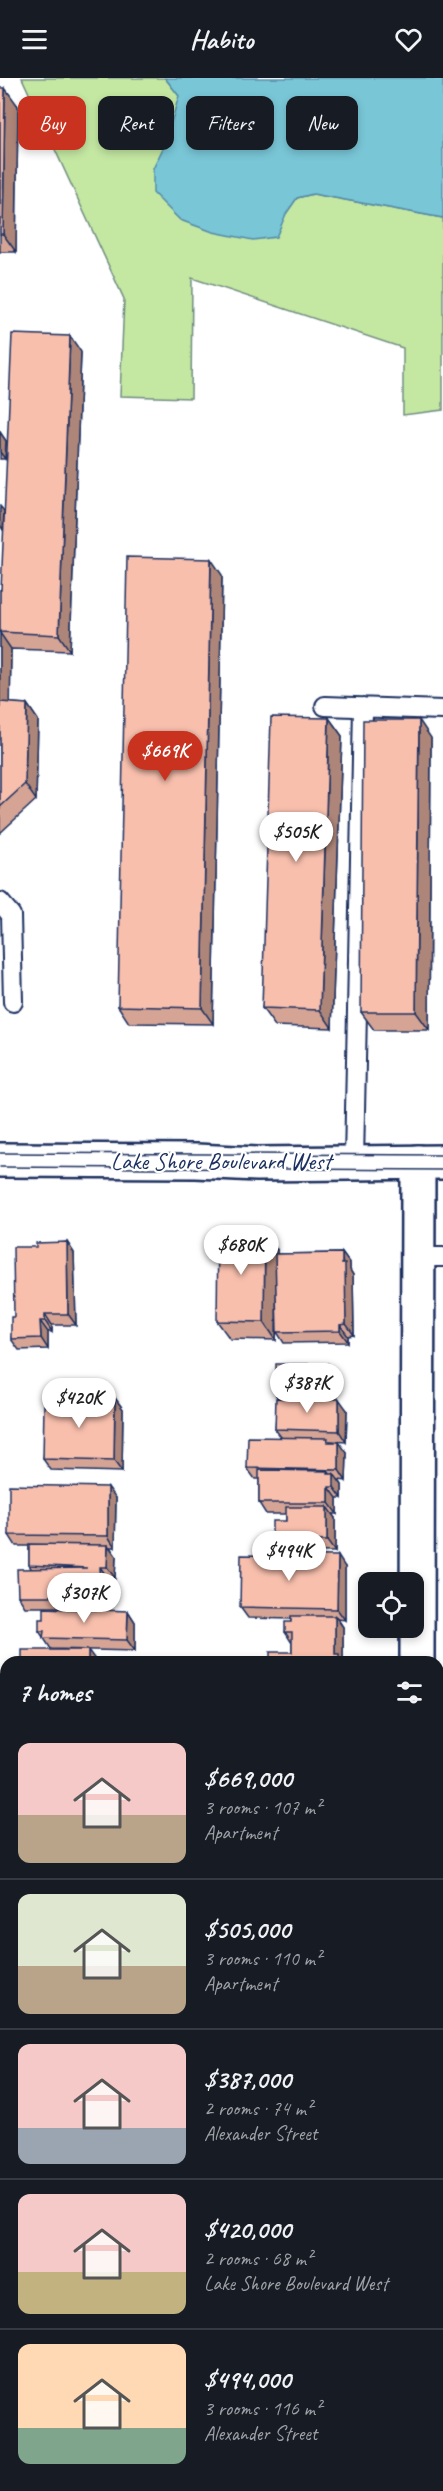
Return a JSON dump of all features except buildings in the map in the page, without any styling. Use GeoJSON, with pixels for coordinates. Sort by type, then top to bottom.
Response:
{"type":"FeatureCollection","features":[{"type":"Feature","properties":{"kind":"street","name":"Lake Shore Boulevard West"},"geometry":{"type":"LineString","coordinates":[[0,1160],[196,1161],[257,1164],[430,1162]]}},
{"type":"Feature","properties":{"kind":"street"},"geometry":{"type":"LineString","coordinates":[[417,1656],[431,1257],[430,1162]]}},
{"type":"Feature","properties":{"kind":"lane"},"geometry":{"type":"LineString","coordinates":[[325,706],[443,710]]}},
{"type":"Feature","properties":{"kind":"lane"},"geometry":{"type":"LineString","coordinates":[[354,1162],[363,707]]}},
{"type":"Feature","properties":{"kind":"lane"},"geometry":{"type":"LineString","coordinates":[[0,902],[10,915],[13,1002]]}},
{"type":"Feature","properties":{"kind":"green space"},"geometry":{"type":"Polygon","coordinates":[[[22,78],[165,78],[186,103],[186,150],[232,150],[289,209],[297,198],[313,194],[443,218],[443,410],[403,415],[403,348],[192,278],[191,398],[120,396],[124,299],[55,150],[86,150],[86,96],[30,96],[22,78]]]}},
{"type":"Feature","properties":{"kind":"water"},"geometry":{"type":"Polygon","coordinates":[[[165,78],[443,78],[443,218],[313,194],[297,198],[286,214],[276,237],[253,240],[213,232],[180,220],[153,193],[153,169],[162,150],[174,150],[174,113],[179,96],[165,78]]]}},
{"type":"Feature","properties":{"kind":"tram line"},"geometry":{"type":"LineString","coordinates":[[0,1153],[443,1155]]}},
{"type":"Feature","properties":{"kind":"tram line"},"geometry":{"type":"LineString","coordinates":[[0,1167],[443,1170]]}}]}
